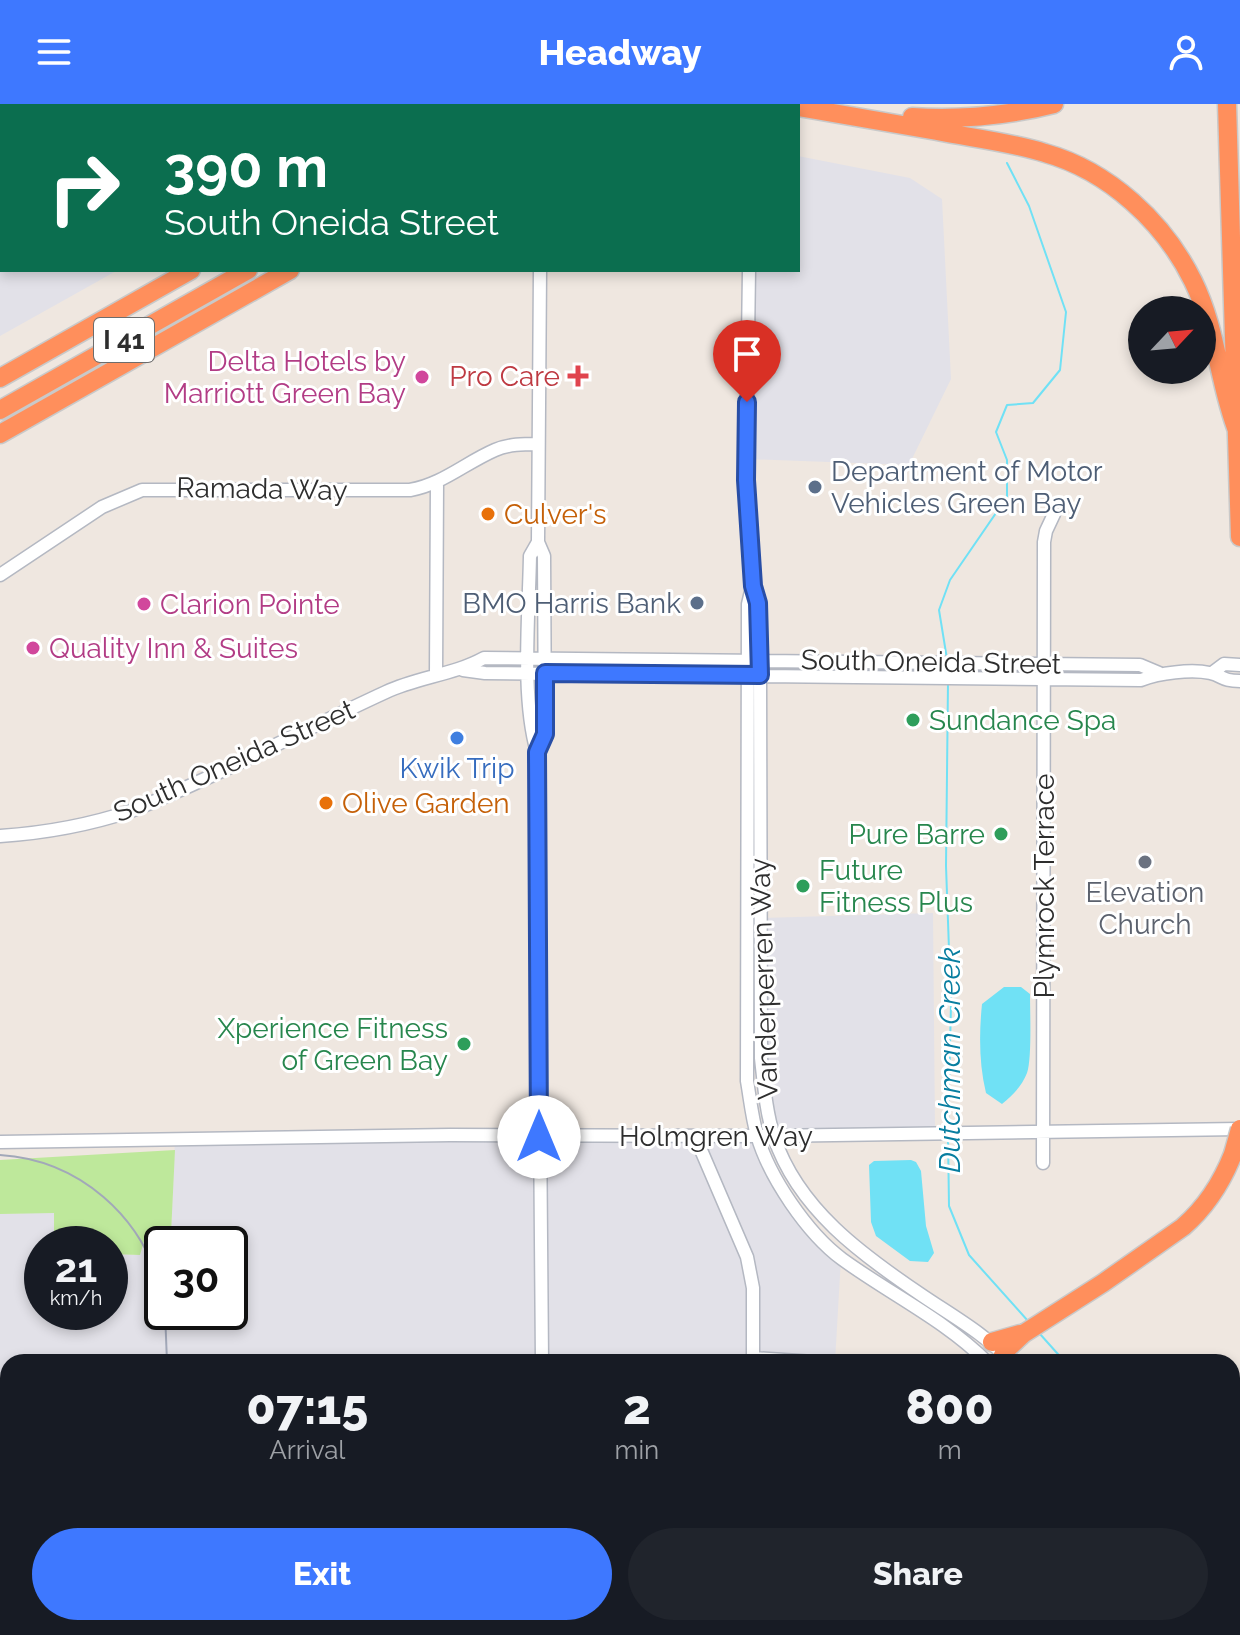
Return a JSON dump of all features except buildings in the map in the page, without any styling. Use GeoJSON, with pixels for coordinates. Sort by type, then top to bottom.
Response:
{"type":"FeatureCollection","features":[{"type":"Feature","properties":{"kind":"highway"},"geometry":{"type":"LineString","coordinates":[[866,119],[981,117],[1054,104]]}},
{"type":"Feature","properties":{"kind":"highway"},"geometry":{"type":"LineString","coordinates":[[1227,104],[1240,537]]}},
{"type":"Feature","properties":{"kind":"highway"},"geometry":{"type":"LineString","coordinates":[[800,107],[1045,153],[1085,170],[1117,190],[1146,215],[1166,238],[1194,283],[1215,339],[1226,404],[1238,433]]}},
{"type":"Feature","properties":{"kind":"highway","name":"I 41"},"geometry":{"type":"LineString","coordinates":[[0,378],[187,272]]}},
{"type":"Feature","properties":{"kind":"highway","name":"I 41"},"geometry":{"type":"LineString","coordinates":[[0,410],[244,272]]}},
{"type":"Feature","properties":{"kind":"highway"},"geometry":{"type":"LineString","coordinates":[[0,434],[286,272]]}},
{"type":"Feature","properties":{"kind":"highway"},"geometry":{"type":"LineString","coordinates":[[1000,1354],[1023,1334],[1160,1245],[1195,1217],[1217,1187],[1233,1154],[1240,1129]]}},
{"type":"Feature","properties":{"kind":"street"},"geometry":{"type":"LineString","coordinates":[[537,752],[545,734],[544,556],[538,542],[540,272]]}},
{"type":"Feature","properties":{"kind":"street","name":"Vanderperren Way"},"geometry":{"type":"LineString","coordinates":[[749,272],[746,480],[753,586],[748,603],[754,675],[747,1081],[757,1136],[797,1214],[820,1240],[841,1258],[925,1314],[995,1354]]}},
{"type":"Feature","properties":{"kind":"street","name":"Ramada Way"},"geometry":{"type":"LineString","coordinates":[[0,575],[102,507],[142,490],[410,490],[437,483],[495,450],[518,444],[538,444]]}},
{"type":"Feature","properties":{"kind":"street"},"geometry":{"type":"LineString","coordinates":[[436,675],[437,483]]}},
{"type":"Feature","properties":{"kind":"street","name":"Plymrock Terrace"},"geometry":{"type":"LineString","coordinates":[[1043,1163],[1044,542],[1054,514]]}},
{"type":"Feature","properties":{"kind":"street"},"geometry":{"type":"LineString","coordinates":[[538,542],[530,556],[529,672],[532,733],[537,752],[542,1354]]}},
{"type":"Feature","properties":{"kind":"street","name":"South Oneida Street"},"geometry":{"type":"LineString","coordinates":[[463,670],[484,658],[545,657],[1140,665],[1159,673]]}},
{"type":"Feature","properties":{"kind":"street","name":"South Oneida Street"},"geometry":{"type":"LineString","coordinates":[[1212,673],[1224,664],[1240,665]]}},
{"type":"Feature","properties":{"kind":"street","name":"South Oneida Street"},"geometry":{"type":"LineString","coordinates":[[0,836],[34,834],[131,811],[391,690],[436,675],[463,670],[485,673],[1141,680],[1159,673],[1212,673],[1224,681],[1240,681]]}},
{"type":"Feature","properties":{"kind":"street","name":"Vanderperren Way"},"geometry":{"type":"LineString","coordinates":[[754,675],[761,1058],[774,1136],[795,1179],[850,1245],[995,1354]]}},
{"type":"Feature","properties":{"kind":"street","name":"Holmgren Way"},"geometry":{"type":"LineString","coordinates":[[0,1142],[1240,1129]]}},
{"type":"Feature","properties":{"kind":"street"},"geometry":{"type":"LineString","coordinates":[[695,1136],[747,1257],[753,1288],[753,1354]]}},
{"type":"Feature","properties":{"kind":"shaded area"},"geometry":{"type":"Polygon","coordinates":[[[800,156],[910,178],[942,199],[951,379],[909,465],[747,459],[749,272],[800,272],[800,156]]]}},
{"type":"Feature","properties":{"kind":"shaded area"},"geometry":{"type":"Polygon","coordinates":[[[0,272],[114,272],[0,336],[0,272]]]}},
{"type":"Feature","properties":{"kind":"shaded area"},"geometry":{"type":"Polygon","coordinates":[[[933,913],[935,1132],[774,1136],[765,1095],[759,918],[933,913]]]}},
{"type":"Feature","properties":{"kind":"shaded area"},"geometry":{"type":"Polygon","coordinates":[[[757,1136],[775,1174],[841,1258],[835,1354],[0,1354],[0,1214],[54,1212],[54,1226],[24,1226],[24,1330],[128,1330],[128,1255],[140,1255],[144,1241],[144,1330],[248,1330],[248,1226],[171,1226],[175,1139],[757,1136]]]}},
{"type":"Feature","properties":{"kind":"green space"},"geometry":{"type":"Polygon","coordinates":[[[175,1150],[171,1226],[144,1226],[140,1255],[128,1255],[128,1226],[54,1226],[54,1213],[0,1214],[0,1160],[175,1150]]]}},
{"type":"Feature","properties":{"kind":"water"},"geometry":{"type":"Polygon","coordinates":[[[1004,987],[1021,987],[1030,994],[1030,1057],[1022,1082],[1002,1104],[986,1093],[980,1038],[982,1004],[1004,987]]]}},
{"type":"Feature","properties":{"kind":"water"},"geometry":{"type":"Polygon","coordinates":[[[911,1160],[921,1171],[926,1226],[934,1253],[928,1262],[910,1261],[876,1236],[871,1222],[869,1165],[874,1161],[911,1160]]]}},
{"type":"Feature","properties":{"kind":"waterway","name":"Dutchman Creek"},"geometry":{"type":"LineString","coordinates":[[947,659],[939,610],[950,580],[1007,497],[1007,460],[996,432],[1007,405],[1033,403],[1060,370],[1066,312],[1029,206],[1007,163]]}},
{"type":"Feature","properties":{"kind":"waterway","name":"Dutchman Creek"},"geometry":{"type":"LineString","coordinates":[[948,682],[946,866],[951,1005],[948,1127]]}},
{"type":"Feature","properties":{"kind":"waterway","name":"Dutchman Creek"},"geometry":{"type":"LineString","coordinates":[[948,1137],[949,1206],[969,1255],[1028,1321]]}},
{"type":"Feature","properties":{"kind":"waterway","name":"Dutchman Creek"},"geometry":{"type":"LineString","coordinates":[[1040,1334],[1058,1354]]}},
{"type":"Feature","properties":{"kind":"railway"},"geometry":{"type":"LineString","coordinates":[[0,1155],[29,1159],[81,1181],[104,1197],[123,1217],[144,1248]]}},
{"type":"Feature","properties":{"kind":"railway"},"geometry":{"type":"LineString","coordinates":[[166,1330],[167,1354]]}},
{"type":"Feature","properties":{"kind":"place","name":"Pro Care"},"geometry":{"type":"Point","coordinates":[578,376]}},
{"type":"Feature","properties":{"kind":"place","name":"Delta Hotels by Marriott Green Bay"},"geometry":{"type":"Point","coordinates":[422,377]}},
{"type":"Feature","properties":{"kind":"place","name":"Department of Motor Vehicles Green Bay"},"geometry":{"type":"Point","coordinates":[815,487]}},
{"type":"Feature","properties":{"kind":"place","name":"Culver's"},"geometry":{"type":"Point","coordinates":[488,514]}},
{"type":"Feature","properties":{"kind":"place","name":"BMO Harris Bank"},"geometry":{"type":"Point","coordinates":[697,603]}},
{"type":"Feature","properties":{"kind":"place","name":"Clarion Pointe"},"geometry":{"type":"Point","coordinates":[144,604]}},
{"type":"Feature","properties":{"kind":"place","name":"Quality Inn & Suites"},"geometry":{"type":"Point","coordinates":[33,648]}},
{"type":"Feature","properties":{"kind":"place","name":"Sundance Spa"},"geometry":{"type":"Point","coordinates":[913,720]}},
{"type":"Feature","properties":{"kind":"place","name":"Kwik Trip"},"geometry":{"type":"Point","coordinates":[457,738]}},
{"type":"Feature","properties":{"kind":"place","name":"Olive Garden"},"geometry":{"type":"Point","coordinates":[326,803]}},
{"type":"Feature","properties":{"kind":"place","name":"Pure Barre"},"geometry":{"type":"Point","coordinates":[1001,834]}},
{"type":"Feature","properties":{"kind":"place","name":"Elevation Church"},"geometry":{"type":"Point","coordinates":[1145,862]}},
{"type":"Feature","properties":{"kind":"place","name":"Future Fitness Plus"},"geometry":{"type":"Point","coordinates":[803,886]}},
{"type":"Feature","properties":{"kind":"place","name":"Xperience Fitness of Green Bay"},"geometry":{"type":"Point","coordinates":[464,1044]}},
{"type":"Feature","properties":{"kind":"route"},"geometry":{"type":"LineString","coordinates":[[539,1137],[537,752],[545,734],[545,673],[760,675],[758,603],[753,586],[746,480],[747,402]]}}]}
